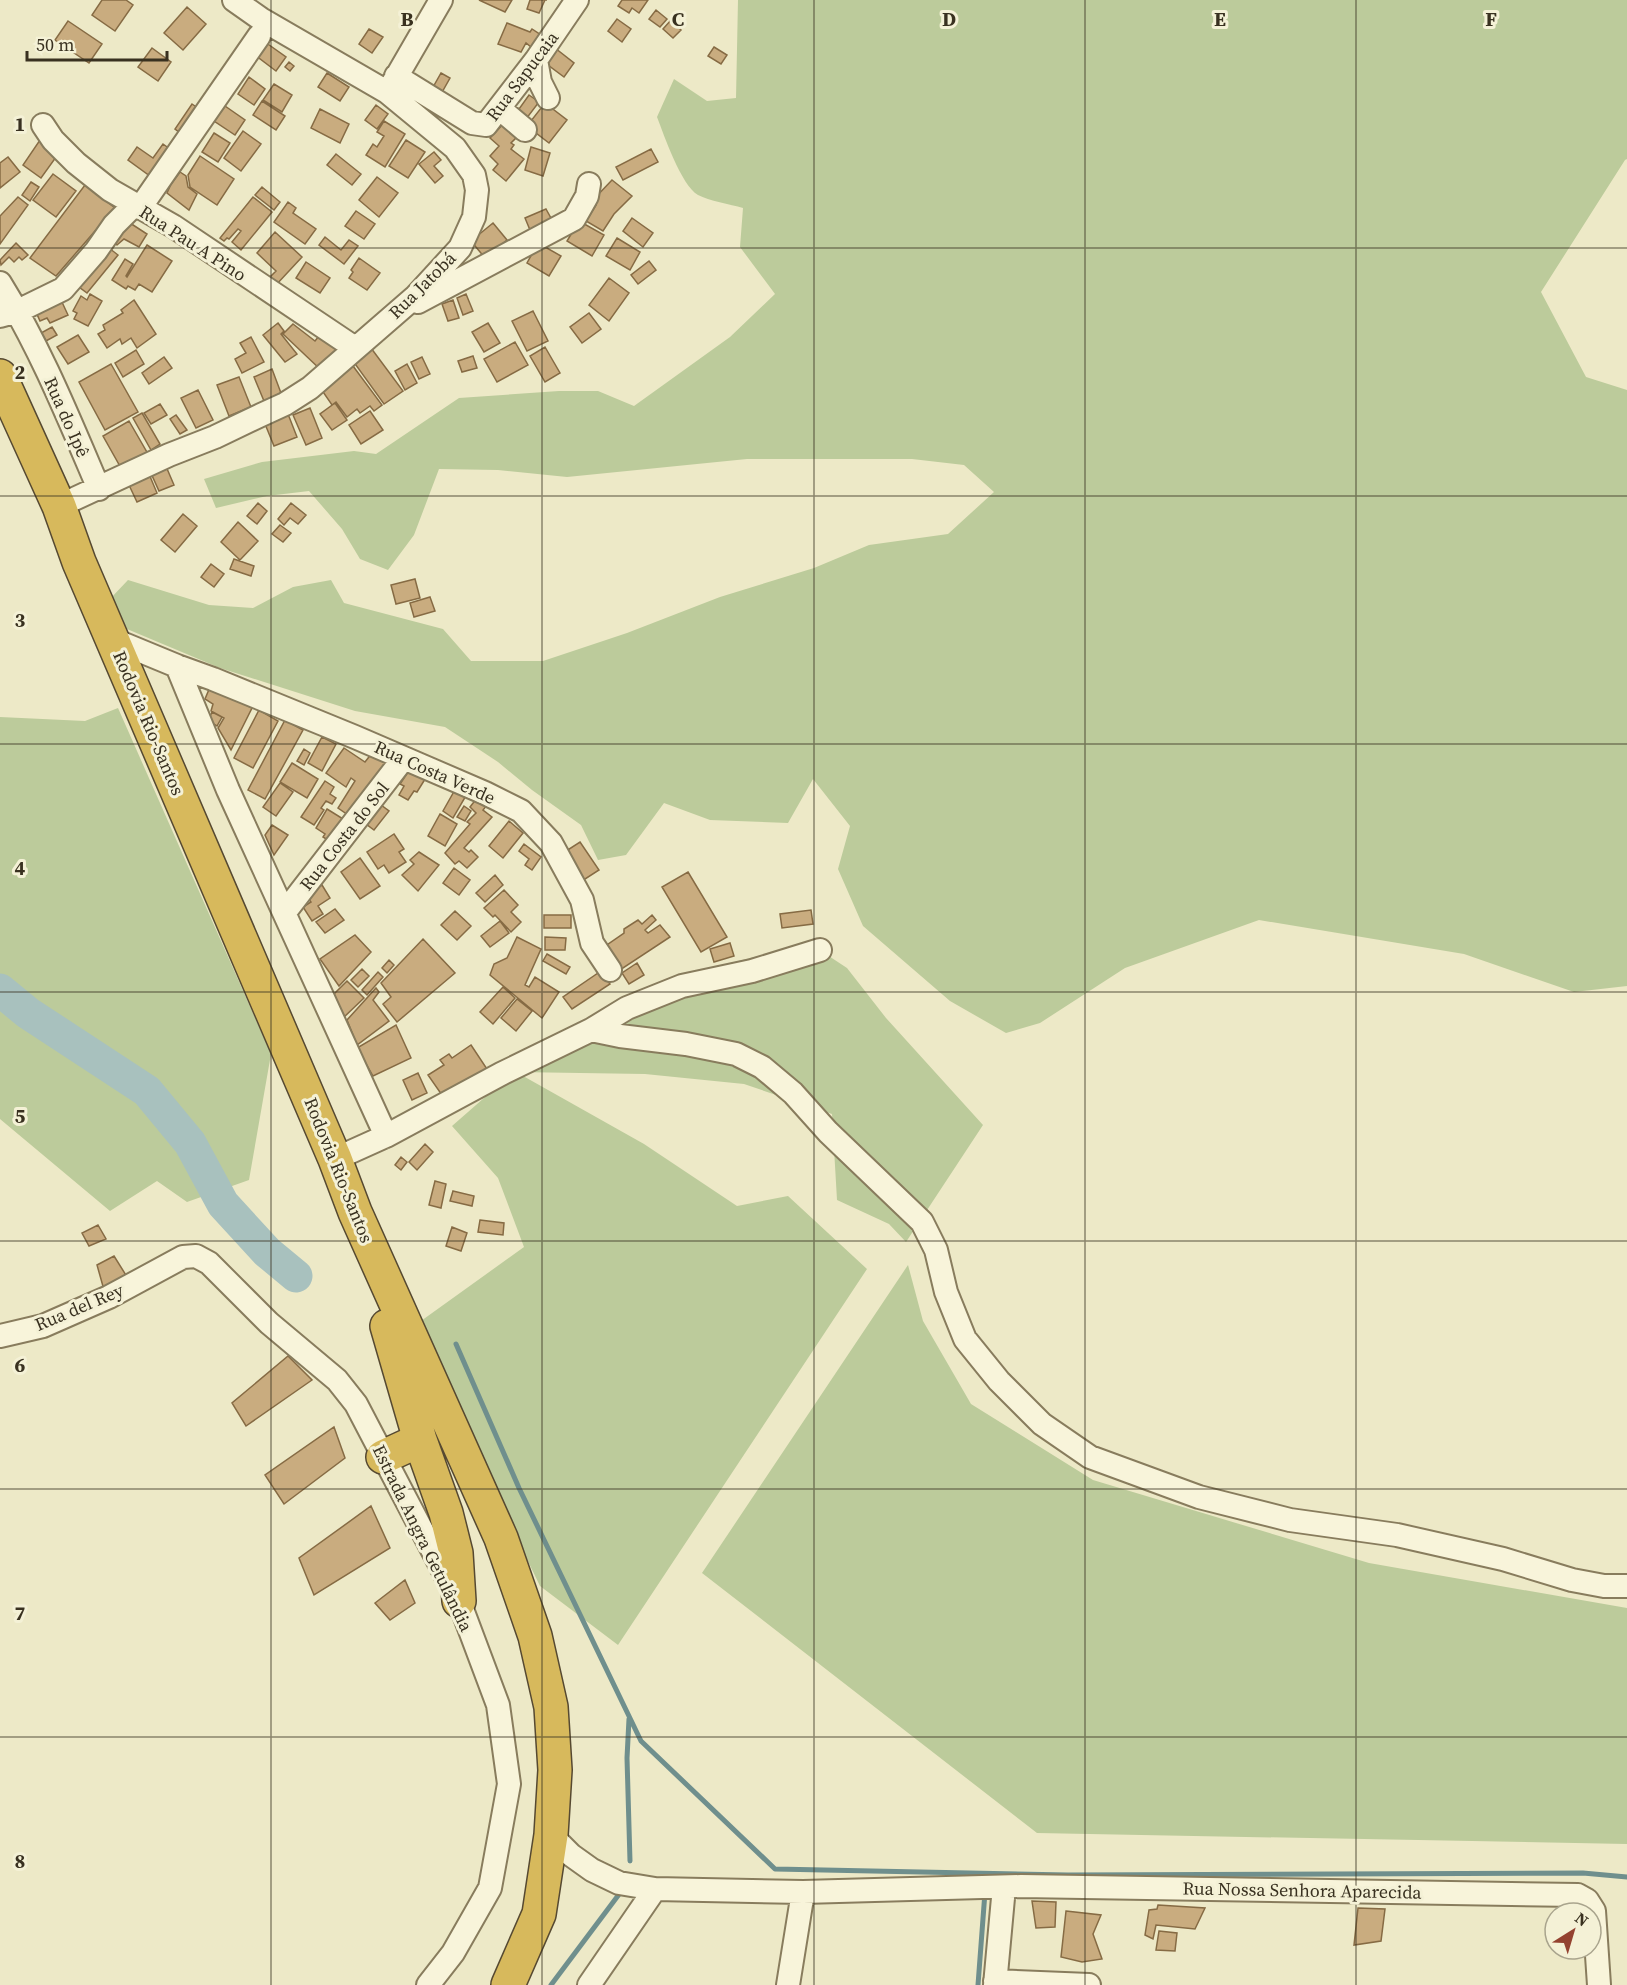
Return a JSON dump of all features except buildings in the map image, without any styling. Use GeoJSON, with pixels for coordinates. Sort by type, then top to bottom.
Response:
{"type":"FeatureCollection","features":[{"type":"Feature","properties":{"kind":"highway","name":"Rodovia Rio-Santos"},"geometry":{"type":"LineString","coordinates":[[0,376],[59,506],[80,562],[335,1159],[355,1212],[501,1538],[535,1636],[551,1707],[555,1770],[551,1835],[539,1914],[508,1985]]}},
{"type":"Feature","properties":{"kind":"highway"},"geometry":{"type":"LineString","coordinates":[[355,1212],[420,1440],[446,1514],[456,1553],[459,1601]]}},
{"type":"Feature","properties":{"kind":"highway"},"geometry":{"type":"LineString","coordinates":[[383,1457],[420,1440]]}},
{"type":"Feature","properties":{"kind":"street","name":"Rua Jatobá"},"geometry":{"type":"LineString","coordinates":[[59,506],[285,404],[310,388],[416,296],[460,248],[474,217],[477,190],[474,175],[455,148],[392,84],[261,19],[234,0]]}},
{"type":"Feature","properties":{"kind":"street"},"geometry":{"type":"LineString","coordinates":[[392,84],[441,0]]}},
{"type":"Feature","properties":{"kind":"street","name":"Rua Sapucaia"},"geometry":{"type":"LineString","coordinates":[[392,84],[472,123],[486,125],[536,60],[577,0]]}},
{"type":"Feature","properties":{"kind":"street"},"geometry":{"type":"LineString","coordinates":[[9,314],[63,289],[90,259],[114,225],[137,206],[259,36]]}},
{"type":"Feature","properties":{"kind":"street"},"geometry":{"type":"LineString","coordinates":[[536,60],[540,82],[548,98]]}},
{"type":"Feature","properties":{"kind":"street"},"geometry":{"type":"LineString","coordinates":[[499,108],[525,130]]}},
{"type":"Feature","properties":{"kind":"street","name":"Rua Pau A Pino"},"geometry":{"type":"LineString","coordinates":[[43,124],[53,140],[76,163],[110,190],[173,226],[355,348]]}},
{"type":"Feature","properties":{"kind":"street"},"geometry":{"type":"LineString","coordinates":[[393,315],[574,219],[586,196],[589,184]]}},
{"type":"Feature","properties":{"kind":"street","name":"Rua do Ipê"},"geometry":{"type":"LineString","coordinates":[[0,283],[9,314],[59,397],[99,489]]}},
{"type":"Feature","properties":{"kind":"street","name":"Rua Costa Verde"},"geometry":{"type":"LineString","coordinates":[[114,640],[355,737],[521,811],[551,843],[582,900],[592,943],[610,970]]}},
{"type":"Feature","properties":{"kind":"street"},"geometry":{"type":"LineString","coordinates":[[177,666],[228,789],[386,1136]]}},
{"type":"Feature","properties":{"kind":"street","name":"Rua Costa do Sol"},"geometry":{"type":"LineString","coordinates":[[285,912],[403,759]]}},
{"type":"Feature","properties":{"kind":"street"},"geometry":{"type":"LineString","coordinates":[[335,1159],[386,1136],[501,1074],[591,1030],[627,1008],[682,986],[752,971],[820,950]]}},
{"type":"Feature","properties":{"kind":"street"},"geometry":{"type":"LineString","coordinates":[[591,1030],[736,1054],[762,1067],[793,1093],[828,1132],[922,1222],[936,1250],[946,1292],[965,1339],[999,1381],[1042,1424],[1090,1457],[1199,1497],[1290,1520],[1397,1535],[1503,1559],[1572,1580],[1604,1586],[1627,1587]]}},
{"type":"Feature","properties":{"kind":"street","name":"Estrada Angra Getulândia"},"geometry":{"type":"LineString","coordinates":[[156,1272],[183,1257],[196,1256],[209,1263],[269,1323],[337,1380],[356,1404],[459,1601],[498,1705],[509,1784],[490,1888],[453,1953],[428,1985]]}},
{"type":"Feature","properties":{"kind":"street","name":"Rua del Rey"},"geometry":{"type":"LineString","coordinates":[[0,1336],[43,1326],[109,1297],[156,1272]]}},
{"type":"Feature","properties":{"kind":"street","name":"Rua Nossa Senhora Aparecida"},"geometry":{"type":"LineString","coordinates":[[551,1835],[571,1855],[619,1883],[656,1889],[803,1893],[1044,1886],[1578,1895],[1587,1900],[1594,1911],[1599,1985]]}},
{"type":"Feature","properties":{"kind":"street"},"geometry":{"type":"LineString","coordinates":[[1004,1887],[995,1983],[1089,1985]]}},
{"type":"Feature","properties":{"kind":"street"},"geometry":{"type":"LineString","coordinates":[[589,1985],[656,1889]]}},
{"type":"Feature","properties":{"kind":"street"},"geometry":{"type":"LineString","coordinates":[[788,1985],[803,1893]]}},
{"type":"Feature","properties":{"kind":"green space"},"geometry":{"type":"Polygon","coordinates":[[[738,0],[1627,0],[1627,159],[1541,292],[1586,377],[1627,390],[1627,986],[1574,992],[1464,954],[1259,920],[1125,968],[1040,1023],[1006,1033],[950,1001],[863,926],[838,869],[850,826],[813,779],[788,823],[710,820],[664,803],[626,855],[598,860],[581,825],[498,762],[445,727],[355,711],[220,668],[127,629],[110,599],[128,580],[209,605],[253,608],[293,587],[331,580],[344,603],[443,629],[471,661],[543,661],[627,633],[720,597],[814,568],[869,545],[948,534],[994,492],[964,465],[912,459],[747,459],[567,477],[498,470],[439,469],[414,535],[388,570],[360,559],[342,529],[309,491],[267,496],[216,508],[204,479],[262,462],[354,451],[376,454],[459,398],[559,391],[598,391],[634,406],[730,337],[775,294],[740,247],[743,208],[714,201],[692,190],[674,159],[657,117],[674,79],[707,101],[736,98],[738,0]]]}},
{"type":"Feature","properties":{"kind":"green space"},"geometry":{"type":"Polygon","coordinates":[[[118,708],[271,1054],[249,1180],[187,1202],[157,1181],[110,1211],[0,1119],[0,717],[85,721],[118,708]]]}},
{"type":"Feature","properties":{"kind":"green space"},"geometry":{"type":"Polygon","coordinates":[[[809,943],[847,968],[886,1018],[983,1125],[906,1242],[889,1224],[837,1200],[832,1114],[744,1084],[645,1074],[516,1072],[644,1144],[737,1206],[788,1196],[867,1269],[618,1645],[540,1586],[414,1326],[524,1247],[498,1178],[452,1126],[515,1071],[672,978],[809,943]]]}},
{"type":"Feature","properties":{"kind":"green space"},"geometry":{"type":"Polygon","coordinates":[[[908,1265],[923,1321],[971,1404],[1093,1480],[1369,1563],[1627,1608],[1627,1844],[1037,1833],[702,1573],[908,1265]]]}},
{"type":"Feature","properties":{"kind":"waterway"},"geometry":{"type":"LineString","coordinates":[[0,990],[28,1013],[147,1091],[190,1143],[223,1204],[267,1252],[296,1276]]}},
{"type":"Feature","properties":{"kind":"waterway"},"geometry":{"type":"LineString","coordinates":[[456,1344],[519,1488],[641,1741],[775,1869],[1068,1875],[1583,1873],[1627,1877]]}},
{"type":"Feature","properties":{"kind":"waterway"},"geometry":{"type":"LineString","coordinates":[[629,1719],[627,1758],[630,1861]]}},
{"type":"Feature","properties":{"kind":"waterway"},"geometry":{"type":"LineString","coordinates":[[978,1985],[985,1892]]}},
{"type":"Feature","properties":{"kind":"waterway"},"geometry":{"type":"LineString","coordinates":[[551,1985],[620,1893]]}}]}
